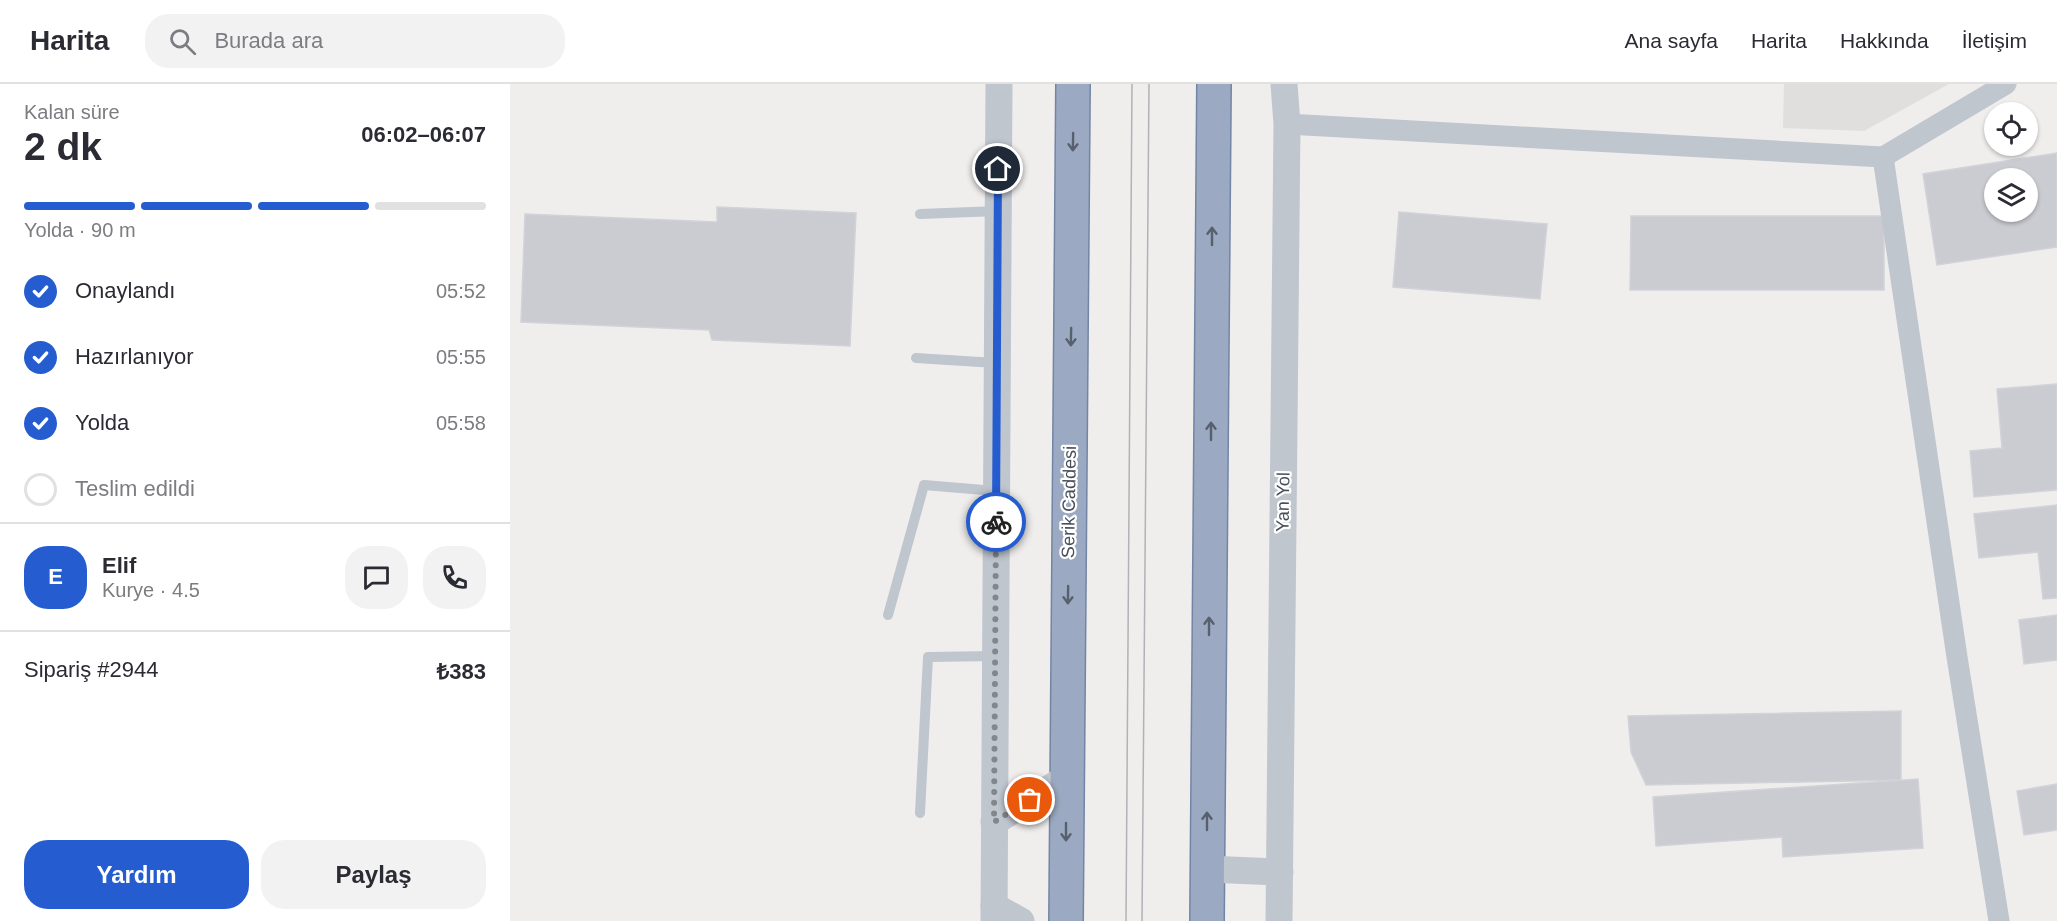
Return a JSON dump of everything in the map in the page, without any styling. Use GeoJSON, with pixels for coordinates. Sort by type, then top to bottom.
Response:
{"type":"FeatureCollection","features":[{"type":"Feature","properties":{"kind":"highway","name":"Serik Caddesi"},"geometry":{"type":"LineString","coordinates":[[1066,921],[1073,84]]}},
{"type":"Feature","properties":{"kind":"highway"},"geometry":{"type":"LineString","coordinates":[[1207,921],[1214,84]]}},
{"type":"Feature","properties":{"kind":"street"},"geometry":{"type":"LineString","coordinates":[[999,84],[994,913],[1021,921]]}},
{"type":"Feature","properties":{"kind":"street","name":"Yan Yol"},"geometry":{"type":"LineString","coordinates":[[1279,921],[1287,124],[1284,84]]}},
{"type":"Feature","properties":{"kind":"street"},"geometry":{"type":"LineString","coordinates":[[1287,124],[1883,157],[2007,84]]}},
{"type":"Feature","properties":{"kind":"street"},"geometry":{"type":"LineString","coordinates":[[1883,157],[1957,657],[1999,921]]}},
{"type":"Feature","properties":{"kind":"street"},"geometry":{"type":"LineString","coordinates":[[994,822],[1066,778]]}},
{"type":"Feature","properties":{"kind":"street"},"geometry":{"type":"LineString","coordinates":[[1207,869],[1280,872]]}},
{"type":"Feature","properties":{"kind":"lane"},"geometry":{"type":"LineString","coordinates":[[920,214],[998,211]]}},
{"type":"Feature","properties":{"kind":"lane"},"geometry":{"type":"LineString","coordinates":[[916,358],[997,363]]}},
{"type":"Feature","properties":{"kind":"lane"},"geometry":{"type":"LineString","coordinates":[[888,615],[924,485],[996,491]]}},
{"type":"Feature","properties":{"kind":"lane"},"geometry":{"type":"LineString","coordinates":[[920,813],[928,657],[995,656]]}},
{"type":"Feature","properties":{"kind":"shaded area"},"geometry":{"type":"Polygon","coordinates":[[[1784,84],[1949,84],[1864,131],[1783,128],[1784,84]]]}},
{"type":"Feature","properties":{"kind":"building"},"geometry":{"type":"Polygon","coordinates":[[[2057,153],[2057,247],[1937,265],[1923,174],[2057,153]]]}},
{"type":"Feature","properties":{"kind":"building"},"geometry":{"type":"Polygon","coordinates":[[[717,207],[856,213],[850,346],[712,340],[709,330],[521,322],[525,214],[717,222],[717,207]]]}},
{"type":"Feature","properties":{"kind":"building"},"geometry":{"type":"Polygon","coordinates":[[[1399,212],[1547,224],[1540,299],[1393,287],[1399,212]]]}},
{"type":"Feature","properties":{"kind":"building"},"geometry":{"type":"Polygon","coordinates":[[[1631,216],[1884,216],[1884,290],[1630,290],[1631,216]]]}},
{"type":"Feature","properties":{"kind":"building"},"geometry":{"type":"Polygon","coordinates":[[[2057,384],[2057,490],[1974,497],[1970,451],[2002,448],[1997,389],[2057,384]]]}},
{"type":"Feature","properties":{"kind":"building"},"geometry":{"type":"Polygon","coordinates":[[[2057,505],[2057,598],[2043,599],[2038,552],[1979,558],[1974,514],[2057,505]]]}},
{"type":"Feature","properties":{"kind":"building"},"geometry":{"type":"Polygon","coordinates":[[[2057,615],[2057,660],[2024,664],[2019,620],[2057,615]]]}},
{"type":"Feature","properties":{"kind":"building"},"geometry":{"type":"Polygon","coordinates":[[[1901,711],[1901,780],[1646,785],[1631,752],[1628,716],[1901,711]]]}},
{"type":"Feature","properties":{"kind":"building"},"geometry":{"type":"Polygon","coordinates":[[[1918,779],[1923,848],[1783,857],[1782,837],[1656,846],[1653,797],[1918,779]]]}},
{"type":"Feature","properties":{"kind":"building"},"geometry":{"type":"Polygon","coordinates":[[[2057,784],[2057,830],[2024,835],[2017,791],[2057,784]]]}},
{"type":"Feature","properties":{"kind":"tram line"},"geometry":{"type":"LineString","coordinates":[[1126,921],[1132,84]]}},
{"type":"Feature","properties":{"kind":"tram line"},"geometry":{"type":"LineString","coordinates":[[1142,921],[1149,84]]}},
{"type":"Feature","properties":{"kind":"way so far"},"geometry":{"type":"LineString","coordinates":[[996,522],[994,822],[1030,800]]}},
{"type":"Feature","properties":{"kind":"route"},"geometry":{"type":"LineString","coordinates":[[996,522],[998,169]]}}]}
